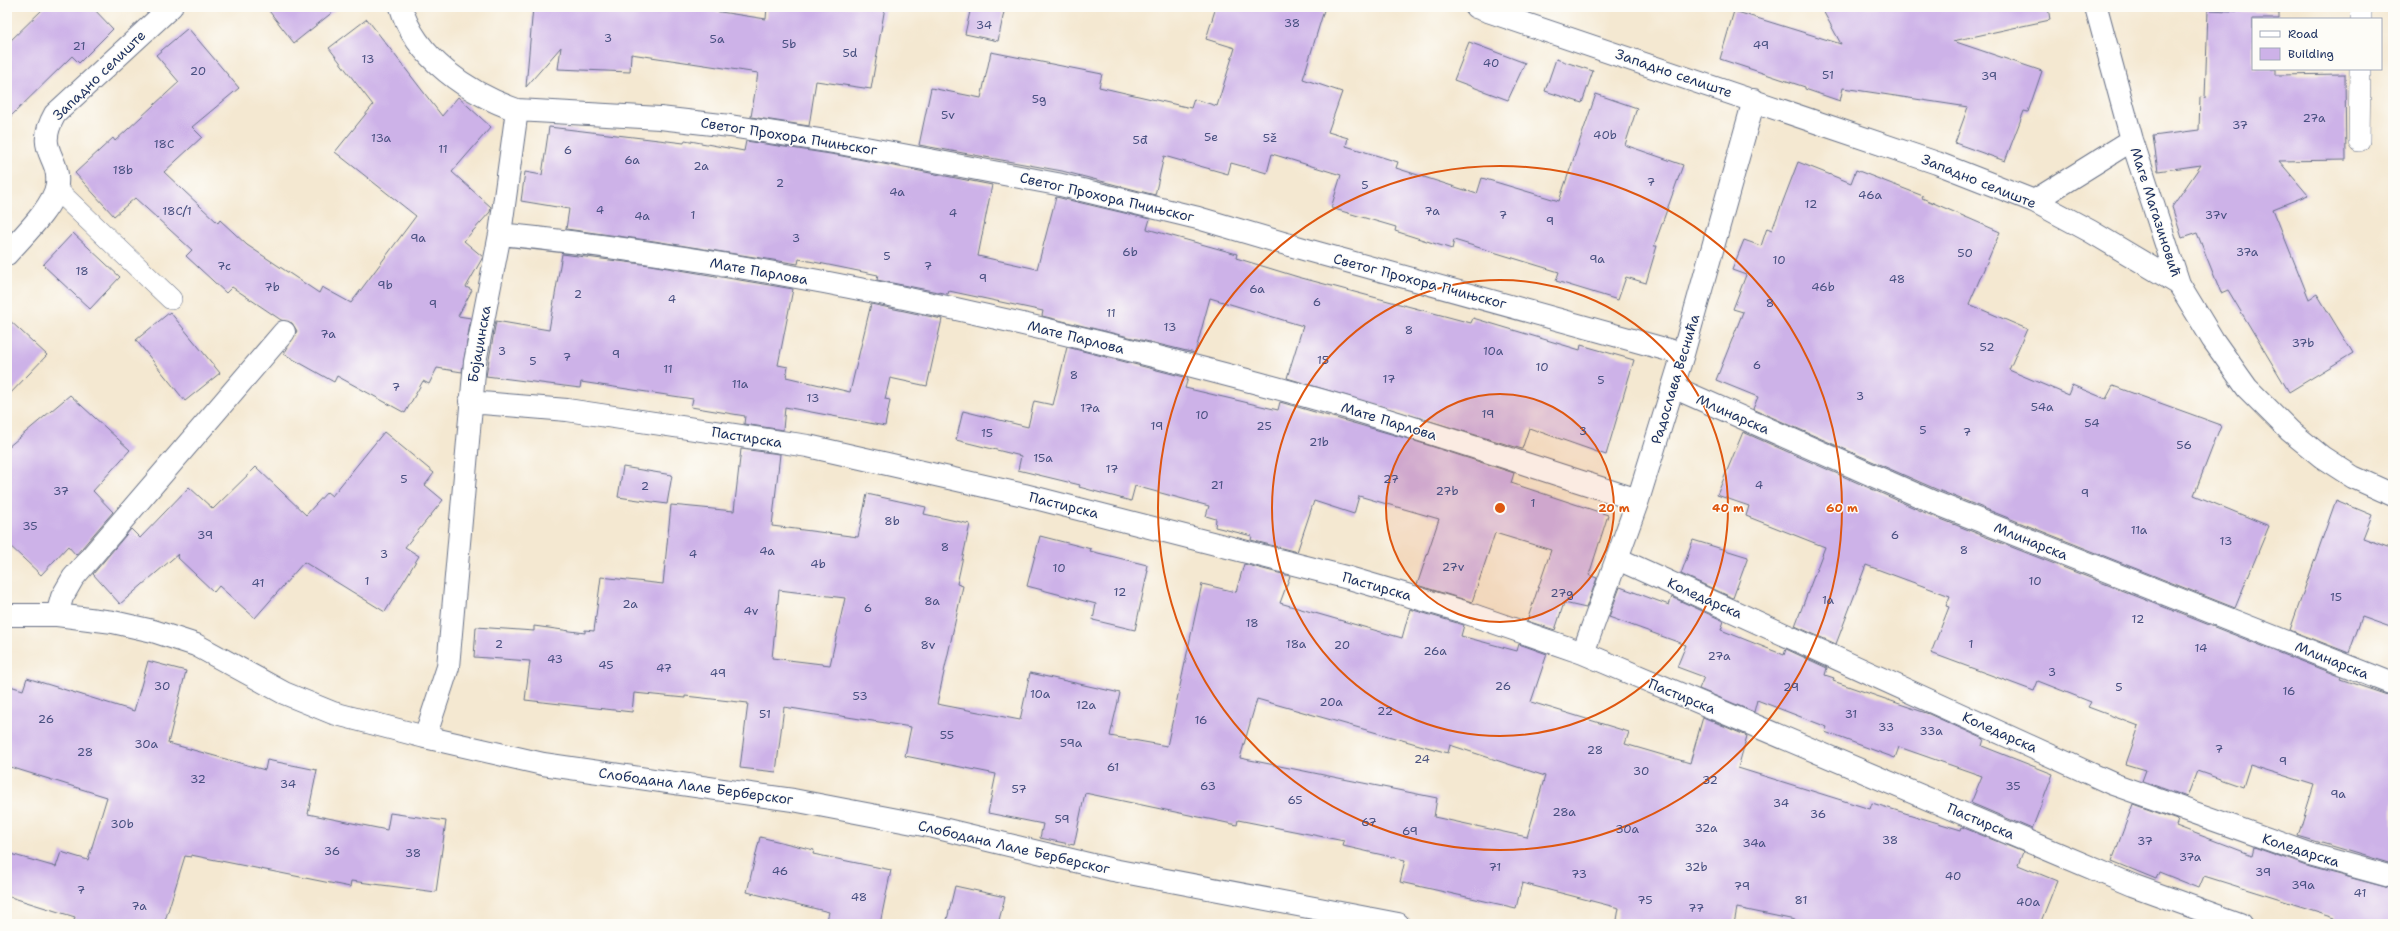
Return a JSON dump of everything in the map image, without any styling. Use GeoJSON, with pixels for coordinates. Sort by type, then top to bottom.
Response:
{"type":"FeatureCollection","features":[{"type":"Feature","properties":{"kind":"street","name":"Западно селиште"},"geometry":{"type":"LineString","coordinates":[[56,189],[56,173],[48,152],[46,138],[49,124],[55,114],[171,7]]}},
{"type":"Feature","properties":{"kind":"street"},"geometry":{"type":"LineString","coordinates":[[401,7],[404,19],[415,38],[441,66],[476,92],[497,103],[517,110]]}},
{"type":"Feature","properties":{"kind":"street","name":"Западно селиште"},"geometry":{"type":"LineString","coordinates":[[1476,7],[1929,160],[2034,201],[2090,231],[2179,284],[2213,340],[2247,388],[2285,425],[2322,457],[2353,477],[2393,495]]}},
{"type":"Feature","properties":{"kind":"street","name":"Маге Магазиновић"},"geometry":{"type":"LineString","coordinates":[[2096,7],[2132,140],[2179,284]]}},
{"type":"Feature","properties":{"kind":"street","name":"Радослава Веснића"},"geometry":{"type":"LineString","coordinates":[[1582,653],[1618,559],[1638,500],[1683,354],[1754,100]]}},
{"type":"Feature","properties":{"kind":"street","name":"Бојаџинска"},"geometry":{"type":"LineString","coordinates":[[425,737],[448,668],[470,402],[475,362],[500,234],[517,110]]}},
{"type":"Feature","properties":{"kind":"street","name":"Светог Прохора Пчињског"},"geometry":{"type":"LineString","coordinates":[[517,110],[660,118],[730,126],[861,147],[1056,184],[1198,218],[1307,250],[1683,354]]}},
{"type":"Feature","properties":{"kind":"street","name":"Маге Магазиновић"},"geometry":{"type":"LineString","coordinates":[[2034,201],[2132,140]]}},
{"type":"Feature","properties":{"kind":"street"},"geometry":{"type":"LineString","coordinates":[[7,254],[46,207],[56,189]]}},
{"type":"Feature","properties":{"kind":"street","name":"Мате Парлова"},"geometry":{"type":"LineString","coordinates":[[500,234],[582,242],[884,292],[1040,328],[1228,374],[1342,406],[1638,500]]}},
{"type":"Feature","properties":{"kind":"street"},"geometry":{"type":"LineString","coordinates":[[57,615],[62,597],[73,578],[284,332]]}},
{"type":"Feature","properties":{"kind":"street","name":"Млинарска"},"geometry":{"type":"LineString","coordinates":[[1673,387],[1933,502],[2393,684]]}},
{"type":"Feature","properties":{"kind":"street","name":"Пастирска"},"geometry":{"type":"LineString","coordinates":[[470,402],[567,410],[816,448],[1024,495],[1349,578],[1461,611],[1582,653],[2132,886],[2240,924]]}},
{"type":"Feature","properties":{"kind":"street","name":"Коледарска"},"geometry":{"type":"LineString","coordinates":[[1618,559],[2113,784],[2313,855],[2393,877]]}},
{"type":"Feature","properties":{"kind":"street","name":"Слободана Лале Берберског"},"geometry":{"type":"LineString","coordinates":[[7,615],[57,615],[113,622],[196,645],[284,693],[310,705],[425,737],[543,764],[793,800],[934,827],[1113,870],[1398,924]]}},
{"type":"Feature","properties":{"kind":"lane"},"geometry":{"type":"LineString","coordinates":[[2361,7],[2361,18]]}},
{"type":"Feature","properties":{"kind":"lane"},"geometry":{"type":"LineString","coordinates":[[2360,70],[2360,141]]}},
{"type":"Feature","properties":{"kind":"lane"},"geometry":{"type":"LineString","coordinates":[[56,189],[172,299]]}},
{"type":"Feature","properties":{"kind":"building"},"geometry":{"type":"Polygon","coordinates":[[[45,7],[92,7],[113,29],[79,63],[72,56],[7,120],[7,44],[45,7]]]}},
{"type":"Feature","properties":{"kind":"building"},"geometry":{"type":"Polygon","coordinates":[[[266,7],[339,7],[294,43],[266,7]]]}},
{"type":"Feature","properties":{"kind":"building"},"geometry":{"type":"Polygon","coordinates":[[[533,7],[688,7],[766,19],[767,7],[885,7],[871,89],[816,81],[809,126],[751,117],[758,73],[631,54],[630,72],[558,69],[561,47],[526,87],[533,7]]]}},
{"type":"Feature","properties":{"kind":"building"},"geometry":{"type":"Polygon","coordinates":[[[971,7],[1005,7],[998,41],[965,34],[971,7]]]}},
{"type":"Feature","properties":{"kind":"building"},"geometry":{"type":"Polygon","coordinates":[[[1216,7],[1325,7],[1303,79],[1342,92],[1328,132],[1348,138],[1346,146],[1398,162],[1396,168],[1477,194],[1482,178],[1559,201],[1596,94],[1637,108],[1625,145],[1683,165],[1654,246],[1657,246],[1646,283],[1626,277],[1618,300],[1556,281],[1559,272],[1454,240],[1452,249],[1395,231],[1396,227],[1331,208],[1341,175],[1272,154],[1267,173],[1231,163],[1228,174],[1164,156],[1155,195],[1062,171],[919,145],[931,88],[981,98],[991,52],[1102,74],[1099,87],[1191,108],[1194,99],[1217,106],[1235,48],[1206,39],[1216,7]]]}},
{"type":"Feature","properties":{"kind":"building"},"geometry":{"type":"Polygon","coordinates":[[[1821,7],[2048,7],[2050,20],[1953,41],[2042,71],[2028,112],[2024,111],[2005,161],[1955,143],[1968,107],[1843,88],[1840,101],[1805,89],[1805,87],[1720,59],[1734,11],[1841,44],[1821,7]]]}},
{"type":"Feature","properties":{"kind":"building"},"geometry":{"type":"Polygon","coordinates":[[[2208,10],[2279,13],[2279,18],[2252,18],[2252,70],[2276,70],[2276,75],[2345,74],[2346,160],[2279,161],[2308,195],[2273,209],[2309,299],[2317,294],[2353,353],[2289,392],[2228,290],[2221,293],[2197,233],[2182,238],[2172,207],[2201,165],[2158,171],[2153,136],[2199,130],[2200,97],[2205,98],[2208,10]]]}},
{"type":"Feature","properties":{"kind":"building"},"geometry":{"type":"Polygon","coordinates":[[[367,19],[442,116],[458,97],[491,127],[452,172],[491,207],[490,212],[464,241],[483,257],[466,287],[472,290],[458,316],[471,318],[462,372],[437,368],[429,384],[423,381],[405,413],[337,376],[334,382],[284,354],[297,331],[292,323],[281,320],[232,287],[226,293],[186,256],[192,250],[135,198],[114,216],[75,173],[113,138],[115,141],[179,82],[156,55],[188,28],[239,88],[192,127],[202,137],[164,172],[218,223],[220,220],[247,245],[319,293],[322,287],[351,303],[416,216],[335,152],[373,105],[329,48],[367,19]]]}},
{"type":"Feature","properties":{"kind":"building"},"geometry":{"type":"Polygon","coordinates":[[[1469,42],[1525,63],[1508,100],[1454,80],[1469,42]]]}},
{"type":"Feature","properties":{"kind":"building"},"geometry":{"type":"Polygon","coordinates":[[[1556,59],[1593,71],[1582,103],[1545,91],[1556,59]]]}},
{"type":"Feature","properties":{"kind":"building"},"geometry":{"type":"Polygon","coordinates":[[[549,127],[684,143],[685,140],[744,151],[746,141],[837,155],[992,185],[978,256],[1037,269],[1056,197],[1150,219],[1147,229],[1237,254],[1236,258],[1298,277],[1471,323],[1473,318],[1580,350],[1581,345],[1634,360],[1606,455],[1529,428],[1522,449],[1287,378],[1303,326],[1210,298],[1195,353],[1042,316],[1043,311],[949,291],[948,294],[877,280],[878,275],[799,259],[798,264],[654,241],[566,229],[569,209],[521,201],[525,172],[542,175],[549,127]]]}},
{"type":"Feature","properties":{"kind":"building"},"geometry":{"type":"Polygon","coordinates":[[[1798,162],[1851,183],[1856,170],[1923,196],[1922,198],[2000,232],[1969,304],[2027,329],[2009,370],[2068,395],[2072,385],[2106,399],[2113,386],[2221,425],[2194,495],[2269,526],[2235,608],[1938,490],[1753,409],[1758,397],[1716,380],[1743,312],[1733,309],[1746,275],[1732,270],[1744,240],[1761,246],[1767,228],[1772,230],[1798,162]]]}},
{"type":"Feature","properties":{"kind":"building"},"geometry":{"type":"Polygon","coordinates":[[[73,233],[120,277],[90,309],[43,265],[73,233]]]}},
{"type":"Feature","properties":{"kind":"building"},"geometry":{"type":"Polygon","coordinates":[[[562,254],[650,265],[793,289],[778,365],[788,367],[786,377],[850,392],[871,304],[942,319],[927,386],[890,378],[885,399],[890,400],[885,426],[785,407],[783,430],[744,424],[745,416],[691,407],[693,399],[581,382],[580,388],[486,376],[496,321],[549,330],[562,254]]]}},
{"type":"Feature","properties":{"kind":"building"},"geometry":{"type":"Polygon","coordinates":[[[170,312],[220,373],[185,401],[136,340],[170,312]]]}},
{"type":"Feature","properties":{"kind":"building"},"geometry":{"type":"Polygon","coordinates":[[[7,318],[47,355],[7,397],[7,318]]]}},
{"type":"Feature","properties":{"kind":"building"},"geometry":{"type":"Polygon","coordinates":[[[1067,347],[1188,378],[1185,388],[1278,410],[1280,402],[1412,440],[1514,473],[1511,483],[1608,515],[1589,575],[1597,578],[1586,608],[1564,603],[1555,630],[1527,621],[1551,550],[1495,533],[1472,602],[1417,585],[1439,519],[1359,496],[1354,514],[1314,501],[1297,552],[1251,540],[1252,536],[1215,527],[1216,519],[1206,516],[1209,506],[1135,486],[1131,501],[1079,487],[1080,485],[1018,470],[1021,456],[956,440],[963,411],[1028,427],[1034,401],[1053,405],[1067,347]]]}},
{"type":"Feature","properties":{"kind":"building"},"geometry":{"type":"Polygon","coordinates":[[[70,395],[130,450],[93,491],[113,512],[76,555],[68,546],[41,575],[7,543],[7,448],[70,395]]]}},
{"type":"Feature","properties":{"kind":"building"},"geometry":{"type":"Polygon","coordinates":[[[384,432],[434,473],[425,485],[443,500],[405,547],[419,556],[385,612],[304,562],[255,618],[219,586],[214,592],[177,557],[178,554],[120,604],[93,574],[131,529],[140,538],[189,487],[213,509],[256,467],[306,515],[327,492],[332,496],[384,432]]]}},
{"type":"Feature","properties":{"kind":"building"},"geometry":{"type":"Polygon","coordinates":[[[1743,432],[1928,514],[2341,677],[2340,679],[2393,697],[2393,864],[2298,836],[2314,785],[2250,765],[2243,787],[2197,771],[2187,797],[2142,781],[2146,770],[2126,764],[2139,726],[2088,707],[2091,702],[2038,681],[2034,691],[1931,653],[1949,607],[1946,606],[1950,596],[1866,565],[1836,644],[1795,626],[1825,547],[1746,516],[1749,506],[1717,495],[1743,432]]]}},
{"type":"Feature","properties":{"kind":"building"},"geometry":{"type":"Polygon","coordinates":[[[741,449],[780,454],[772,526],[858,537],[867,494],[926,507],[924,514],[970,524],[957,584],[963,586],[937,704],[1020,720],[1030,673],[1120,693],[1110,736],[1167,746],[1202,584],[1236,592],[1244,564],[1290,576],[1280,603],[1402,638],[1410,609],[1464,625],[1461,636],[1517,651],[1519,644],[1547,654],[1531,702],[1629,732],[1625,744],[1690,763],[1703,717],[1747,736],[1738,768],[1870,809],[1872,803],[1961,830],[1962,827],[2023,852],[2018,865],[2057,881],[2040,924],[1795,924],[1795,920],[1737,908],[1734,924],[1637,924],[1617,920],[1619,908],[1522,883],[1516,908],[1400,882],[1405,860],[1343,846],[1344,841],[1238,820],[1237,825],[1085,793],[1074,845],[1040,838],[1043,824],[988,813],[996,774],[905,756],[911,727],[784,707],[776,772],[740,768],[748,703],[685,696],[685,698],[634,693],[632,712],[525,700],[530,661],[474,657],[476,627],[534,631],[534,626],[585,633],[585,630],[594,631],[601,577],[663,584],[671,505],[734,511],[741,449]],[[779,590],[772,658],[830,665],[845,598],[779,590]],[[1257,699],[1240,758],[1437,798],[1434,817],[1527,837],[1545,776],[1450,745],[1448,753],[1257,699]]]}},
{"type":"Feature","properties":{"kind":"building"},"geometry":{"type":"Polygon","coordinates":[[[623,467],[672,475],[667,504],[618,497],[623,467]]]}},
{"type":"Feature","properties":{"kind":"building"},"geometry":{"type":"Polygon","coordinates":[[[2336,500],[2372,515],[2363,538],[2393,549],[2393,628],[2362,617],[2349,653],[2290,630],[2336,500]]]}},
{"type":"Feature","properties":{"kind":"building"},"geometry":{"type":"Polygon","coordinates":[[[1040,536],[1091,549],[1090,551],[1147,565],[1146,570],[1148,570],[1135,630],[1093,620],[1096,604],[1027,586],[1040,536]]]}},
{"type":"Feature","properties":{"kind":"building"},"geometry":{"type":"Polygon","coordinates":[[[1693,540],[1748,557],[1733,598],[1681,574],[1693,540]]]}},
{"type":"Feature","properties":{"kind":"building"},"geometry":{"type":"Polygon","coordinates":[[[1620,587],[1669,605],[1672,597],[1724,621],[1721,630],[1784,655],[1786,649],[1827,668],[1825,675],[1834,678],[1833,681],[1929,714],[1984,739],[1982,746],[2053,774],[2032,829],[1971,803],[1982,776],[1899,747],[1895,758],[1825,732],[1827,727],[1757,700],[1754,712],[1699,689],[1704,677],[1677,667],[1686,645],[1609,617],[1620,587]]]}},
{"type":"Feature","properties":{"kind":"building"},"geometry":{"type":"Polygon","coordinates":[[[148,661],[186,671],[168,743],[265,770],[267,760],[317,770],[308,814],[387,830],[390,813],[446,821],[436,892],[351,881],[350,887],[191,855],[191,857],[185,856],[164,924],[73,924],[75,917],[7,896],[7,853],[56,867],[61,852],[88,860],[107,797],[7,766],[7,685],[23,690],[27,678],[134,711],[148,661]]]}},
{"type":"Feature","properties":{"kind":"building"},"geometry":{"type":"Polygon","coordinates":[[[2133,804],[2178,820],[2176,826],[2252,855],[2254,847],[2310,867],[2393,889],[2393,924],[2333,924],[2335,917],[2204,876],[2199,888],[2159,872],[2156,879],[2112,861],[2133,804]]]}},
{"type":"Feature","properties":{"kind":"building"},"geometry":{"type":"Polygon","coordinates":[[[760,837],[814,850],[813,854],[891,870],[880,924],[826,924],[829,912],[747,892],[760,837]]]}},
{"type":"Feature","properties":{"kind":"building"},"geometry":{"type":"Polygon","coordinates":[[[955,886],[1005,897],[998,924],[946,924],[955,886]]]}}]}
